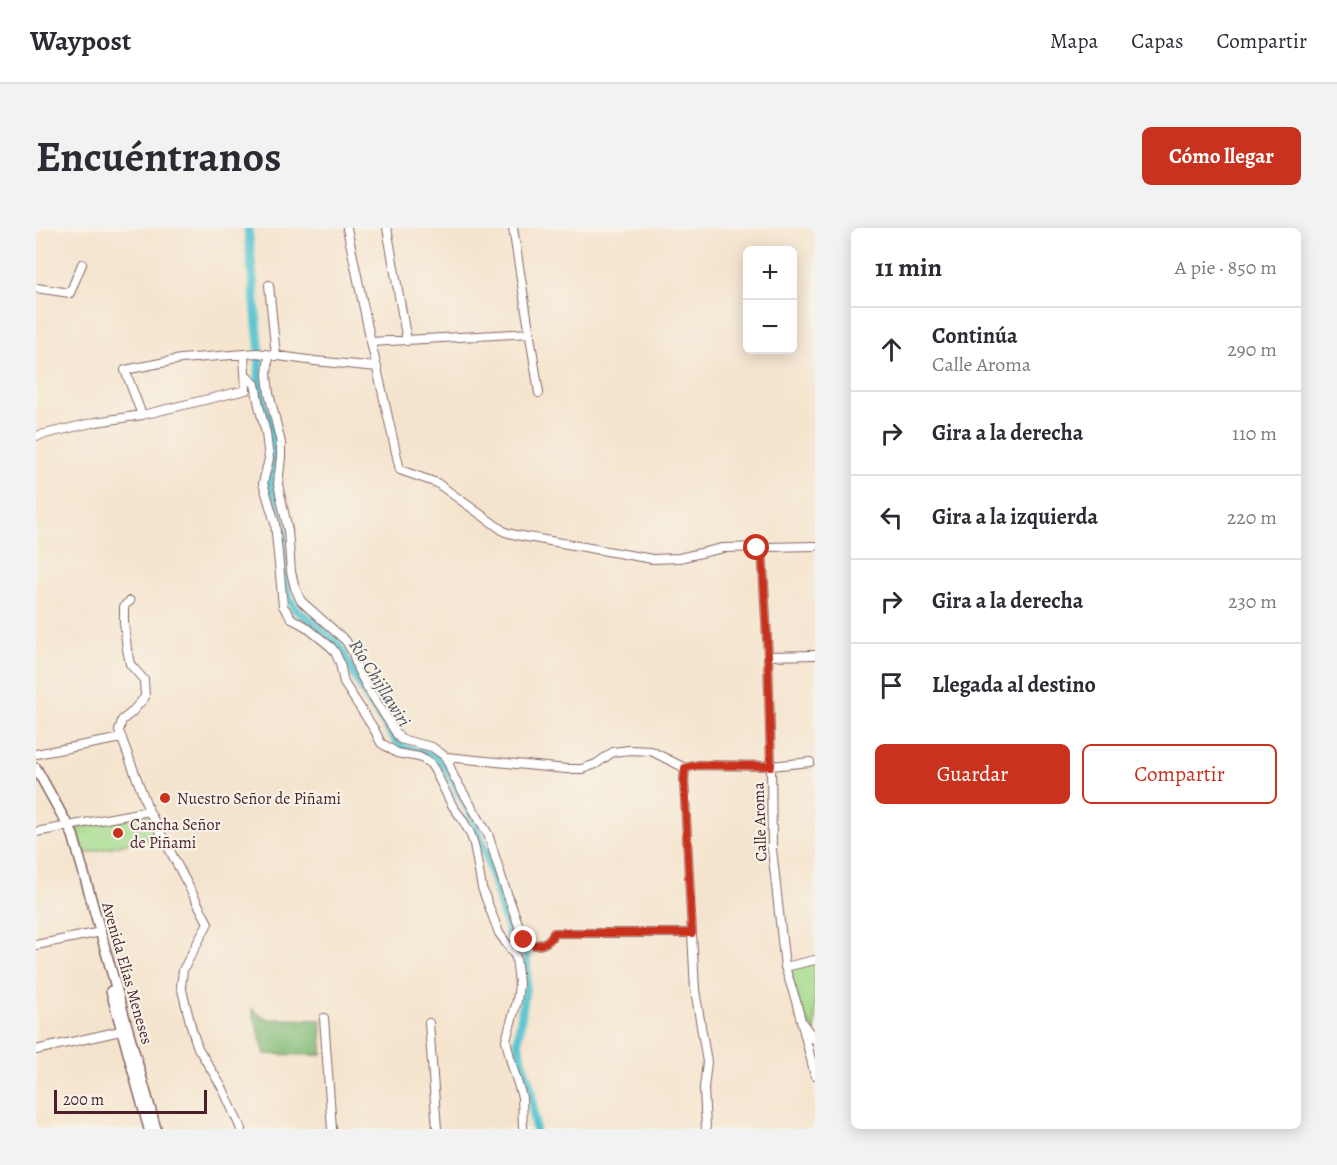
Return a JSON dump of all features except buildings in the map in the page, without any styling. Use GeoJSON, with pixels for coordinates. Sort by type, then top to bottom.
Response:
{"type":"FeatureCollection","features":[{"type":"Feature","properties":{"kind":"main road","name":"Avenida Elías Meneses"},"geometry":{"type":"LineString","coordinates":[[36,768],[68,826],[68,835],[156,1129]]}},
{"type":"Feature","properties":{"kind":"main road","name":"Avenida Elías Meneses"},"geometry":{"type":"LineString","coordinates":[[126,1030],[149,1129]]}},
{"type":"Feature","properties":{"kind":"street"},"geometry":{"type":"LineString","coordinates":[[347,228],[400,470],[437,483],[505,532],[652,560],[679,558],[723,548],[815,546]]}},
{"type":"Feature","properties":{"kind":"street"},"geometry":{"type":"LineString","coordinates":[[387,228],[407,341]]}},
{"type":"Feature","properties":{"kind":"street"},"geometry":{"type":"LineString","coordinates":[[513,228],[539,393]]}},
{"type":"Feature","properties":{"kind":"street"},"geometry":{"type":"LineString","coordinates":[[36,288],[70,293],[82,264]]}},
{"type":"Feature","properties":{"kind":"street"},"geometry":{"type":"LineString","coordinates":[[269,285],[267,375],[281,443],[278,484],[288,530],[291,572],[295,588],[301,601],[346,641],[367,687],[400,739],[432,747],[446,757],[566,769],[582,769],[596,764],[613,752],[629,750],[651,751],[685,768],[698,765],[771,766],[810,762]]}},
{"type":"Feature","properties":{"kind":"street"},"geometry":{"type":"LineString","coordinates":[[371,342],[530,333]]}},
{"type":"Feature","properties":{"kind":"street"},"geometry":{"type":"LineString","coordinates":[[142,415],[125,370],[181,359],[244,355],[267,355],[377,367]]}},
{"type":"Feature","properties":{"kind":"street"},"geometry":{"type":"LineString","coordinates":[[36,436],[96,422],[142,415],[246,390],[244,355]]}},
{"type":"Feature","properties":{"kind":"street"},"geometry":{"type":"LineString","coordinates":[[246,376],[255,384],[266,433],[269,459],[263,483],[275,523],[283,606],[292,619],[305,626],[335,652],[344,682],[381,743],[397,753],[419,757],[429,762],[435,769],[452,805],[470,833],[482,888],[499,933],[516,957],[519,984],[517,1002],[506,1040],[513,1072],[522,1097],[523,1129]]}},
{"type":"Feature","properties":{"kind":"street","name":"Calle Aroma"},"geometry":{"type":"LineString","coordinates":[[762,548],[768,656],[772,849],[785,967],[815,1075]]}},
{"type":"Feature","properties":{"kind":"street"},"geometry":{"type":"LineString","coordinates":[[130,601],[124,606],[127,649],[130,664],[144,680],[145,697],[122,720],[119,731],[149,811],[208,922],[183,970],[181,986],[198,1048],[223,1089],[241,1129]]}},
{"type":"Feature","properties":{"kind":"street"},"geometry":{"type":"LineString","coordinates":[[768,656],[815,655]]}},
{"type":"Feature","properties":{"kind":"street"},"geometry":{"type":"LineString","coordinates":[[36,754],[122,738]]}},
{"type":"Feature","properties":{"kind":"street"},"geometry":{"type":"LineString","coordinates":[[446,757],[454,777],[488,834],[524,940],[529,945],[538,946],[545,943],[554,933],[692,933]]}},
{"type":"Feature","properties":{"kind":"street"},"geometry":{"type":"LineString","coordinates":[[685,768],[695,990],[707,1062],[704,1088],[706,1129]]}},
{"type":"Feature","properties":{"kind":"street"},"geometry":{"type":"LineString","coordinates":[[36,832],[149,811]]}},
{"type":"Feature","properties":{"kind":"street"},"geometry":{"type":"LineString","coordinates":[[36,945],[98,932]]}},
{"type":"Feature","properties":{"kind":"street"},"geometry":{"type":"LineString","coordinates":[[785,967],[815,960]]}},
{"type":"Feature","properties":{"kind":"street"},"geometry":{"type":"LineString","coordinates":[[324,1018],[332,1129]]}},
{"type":"Feature","properties":{"kind":"street"},"geometry":{"type":"LineString","coordinates":[[801,1021],[815,1040]]}},
{"type":"Feature","properties":{"kind":"street"},"geometry":{"type":"LineString","coordinates":[[429,1023],[437,1129]]}},
{"type":"Feature","properties":{"kind":"street"},"geometry":{"type":"LineString","coordinates":[[36,1050],[126,1030]]}},
{"type":"Feature","properties":{"kind":"green space"},"geometry":{"type":"Polygon","coordinates":[[[146,814],[157,835],[84,854],[77,828],[146,814]]]}},
{"type":"Feature","properties":{"kind":"green space"},"geometry":{"type":"Polygon","coordinates":[[[815,963],[815,1032],[800,1010],[790,971],[793,967],[815,963]]]}},
{"type":"Feature","properties":{"kind":"green space"},"geometry":{"type":"Polygon","coordinates":[[[252,1009],[265,1019],[321,1020],[322,1055],[265,1054],[252,1009]]]}},
{"type":"Feature","properties":{"kind":"waterway","name":"Río Chijllawiri"},"geometry":{"type":"LineString","coordinates":[[248,228],[260,355],[259,382],[275,449],[270,482],[284,533],[284,564],[288,596],[295,609],[337,643],[370,702],[395,739],[404,748],[432,756],[442,762],[469,811],[485,850],[510,935],[526,951],[527,976],[518,1041],[521,1060],[531,1089],[535,1129]]}},
{"type":"Feature","properties":{"kind":"place","name":"Nuestro Señor de Piñami"},"geometry":{"type":"Point","coordinates":[165,798]}},
{"type":"Feature","properties":{"kind":"place","name":"Cancha Señor de Piñami"},"geometry":{"type":"Point","coordinates":[118,833]}},
{"type":"Feature","properties":{"kind":"route"},"geometry":{"type":"LineString","coordinates":[[524,940],[529,945],[538,946],[551,939],[554,933],[692,933],[685,768],[698,765],[771,766],[762,548],[757,548]]}}]}
